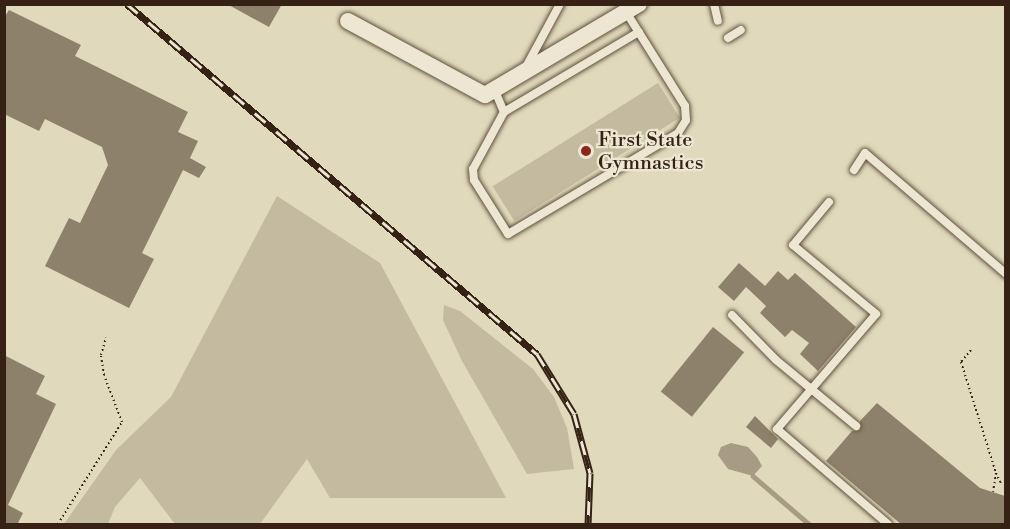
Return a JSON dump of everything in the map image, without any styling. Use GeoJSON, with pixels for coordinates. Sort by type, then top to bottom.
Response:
{"type":"FeatureCollection","features":[{"type":"Feature","properties":{"kind":"street"},"geometry":{"type":"LineString","coordinates":[[348,21],[485,95],[633,8]]}},
{"type":"Feature","properties":{"kind":"lane"},"geometry":{"type":"LineString","coordinates":[[522,75],[560,4]]}},
{"type":"Feature","properties":{"kind":"lane"},"geometry":{"type":"LineString","coordinates":[[714,4],[718,21]]}},
{"type":"Feature","properties":{"kind":"lane"},"geometry":{"type":"LineString","coordinates":[[633,8],[639,32],[685,106],[686,120],[678,133],[508,234],[474,180],[473,169],[504,112],[639,32]]}},
{"type":"Feature","properties":{"kind":"lane"},"geometry":{"type":"LineString","coordinates":[[728,38],[741,30]]}},
{"type":"Feature","properties":{"kind":"lane"},"geometry":{"type":"LineString","coordinates":[[495,91],[504,112]]}},
{"type":"Feature","properties":{"kind":"lane"},"geometry":{"type":"LineString","coordinates":[[854,170],[865,153],[1005,274]]}},
{"type":"Feature","properties":{"kind":"lane"},"geometry":{"type":"LineString","coordinates":[[829,202],[793,245],[876,314],[777,429],[888,525]]}},
{"type":"Feature","properties":{"kind":"lane"},"geometry":{"type":"LineString","coordinates":[[732,315],[811,390],[856,426]]}},
{"type":"Feature","properties":{"kind":"path"},"geometry":{"type":"LineString","coordinates":[[58,525],[122,422],[104,375],[100,355],[106,338]]}},
{"type":"Feature","properties":{"kind":"path"},"geometry":{"type":"LineString","coordinates":[[971,350],[961,362],[996,473],[1000,483],[1005,480]]}},
{"type":"Feature","properties":{"kind":"path"},"geometry":{"type":"LineString","coordinates":[[993,492],[996,473]]}},
{"type":"Feature","properties":{"kind":"shaded area","name":"First State Gymnastics"},"geometry":{"type":"Polygon","coordinates":[[[658,83],[680,118],[514,221],[493,186],[658,83]]]}},
{"type":"Feature","properties":{"kind":"shaded area"},"geometry":{"type":"Polygon","coordinates":[[[277,196],[380,263],[506,498],[330,498],[307,459],[260,524],[175,524],[140,478],[115,507],[108,524],[64,524],[116,450],[171,397],[277,196]]]}},
{"type":"Feature","properties":{"kind":"shaded area"},"geometry":{"type":"Polygon","coordinates":[[[444,305],[460,311],[533,369],[554,397],[567,428],[574,469],[527,474],[462,361],[443,320],[444,305]]]}},
{"type":"Feature","properties":{"kind":"shaded area"},"geometry":{"type":"Polygon","coordinates":[[[731,443],[748,447],[757,457],[762,466],[753,476],[728,469],[718,455],[721,447],[731,443]]]}},
{"type":"Feature","properties":{"kind":"building"},"geometry":{"type":"Polygon","coordinates":[[[227,4],[282,4],[269,27],[227,4]]]}},
{"type":"Feature","properties":{"kind":"building"},"geometry":{"type":"Polygon","coordinates":[[[9,10],[81,45],[75,56],[188,112],[178,132],[198,141],[190,158],[206,167],[199,178],[183,170],[142,253],[154,259],[129,308],[45,266],[69,218],[80,223],[108,165],[102,147],[45,119],[39,131],[4,114],[4,18],[9,10]]]}},
{"type":"Feature","properties":{"kind":"building"},"geometry":{"type":"Polygon","coordinates":[[[739,263],[765,286],[778,271],[788,280],[795,273],[856,327],[818,371],[800,354],[809,343],[792,330],[785,337],[760,313],[766,306],[746,287],[734,301],[718,287],[739,263]]]}},
{"type":"Feature","properties":{"kind":"building"},"geometry":{"type":"Polygon","coordinates":[[[713,327],[744,352],[692,417],[661,392],[713,327]]]}},
{"type":"Feature","properties":{"kind":"building"},"geometry":{"type":"Polygon","coordinates":[[[4,355],[45,376],[36,394],[56,404],[8,505],[23,513],[17,525],[4,525],[4,355]]]}},
{"type":"Feature","properties":{"kind":"building"},"geometry":{"type":"Polygon","coordinates":[[[877,403],[980,488],[1005,496],[1005,525],[902,525],[826,461],[852,431],[860,430],[860,421],[877,403]]]}},
{"type":"Feature","properties":{"kind":"building"},"geometry":{"type":"Polygon","coordinates":[[[755,416],[778,439],[771,448],[746,427],[755,416]]]}},
{"type":"Feature","properties":{"kind":"waterway"},"geometry":{"type":"LineString","coordinates":[[753,476],[809,524]]}},
{"type":"Feature","properties":{"kind":"railway"},"geometry":{"type":"LineString","coordinates":[[127,4],[537,354],[574,414],[590,473],[588,524]]}},
{"type":"Feature","properties":{"kind":"place","name":"First State Gymnastics"},"geometry":{"type":"Point","coordinates":[586,151]}}]}
